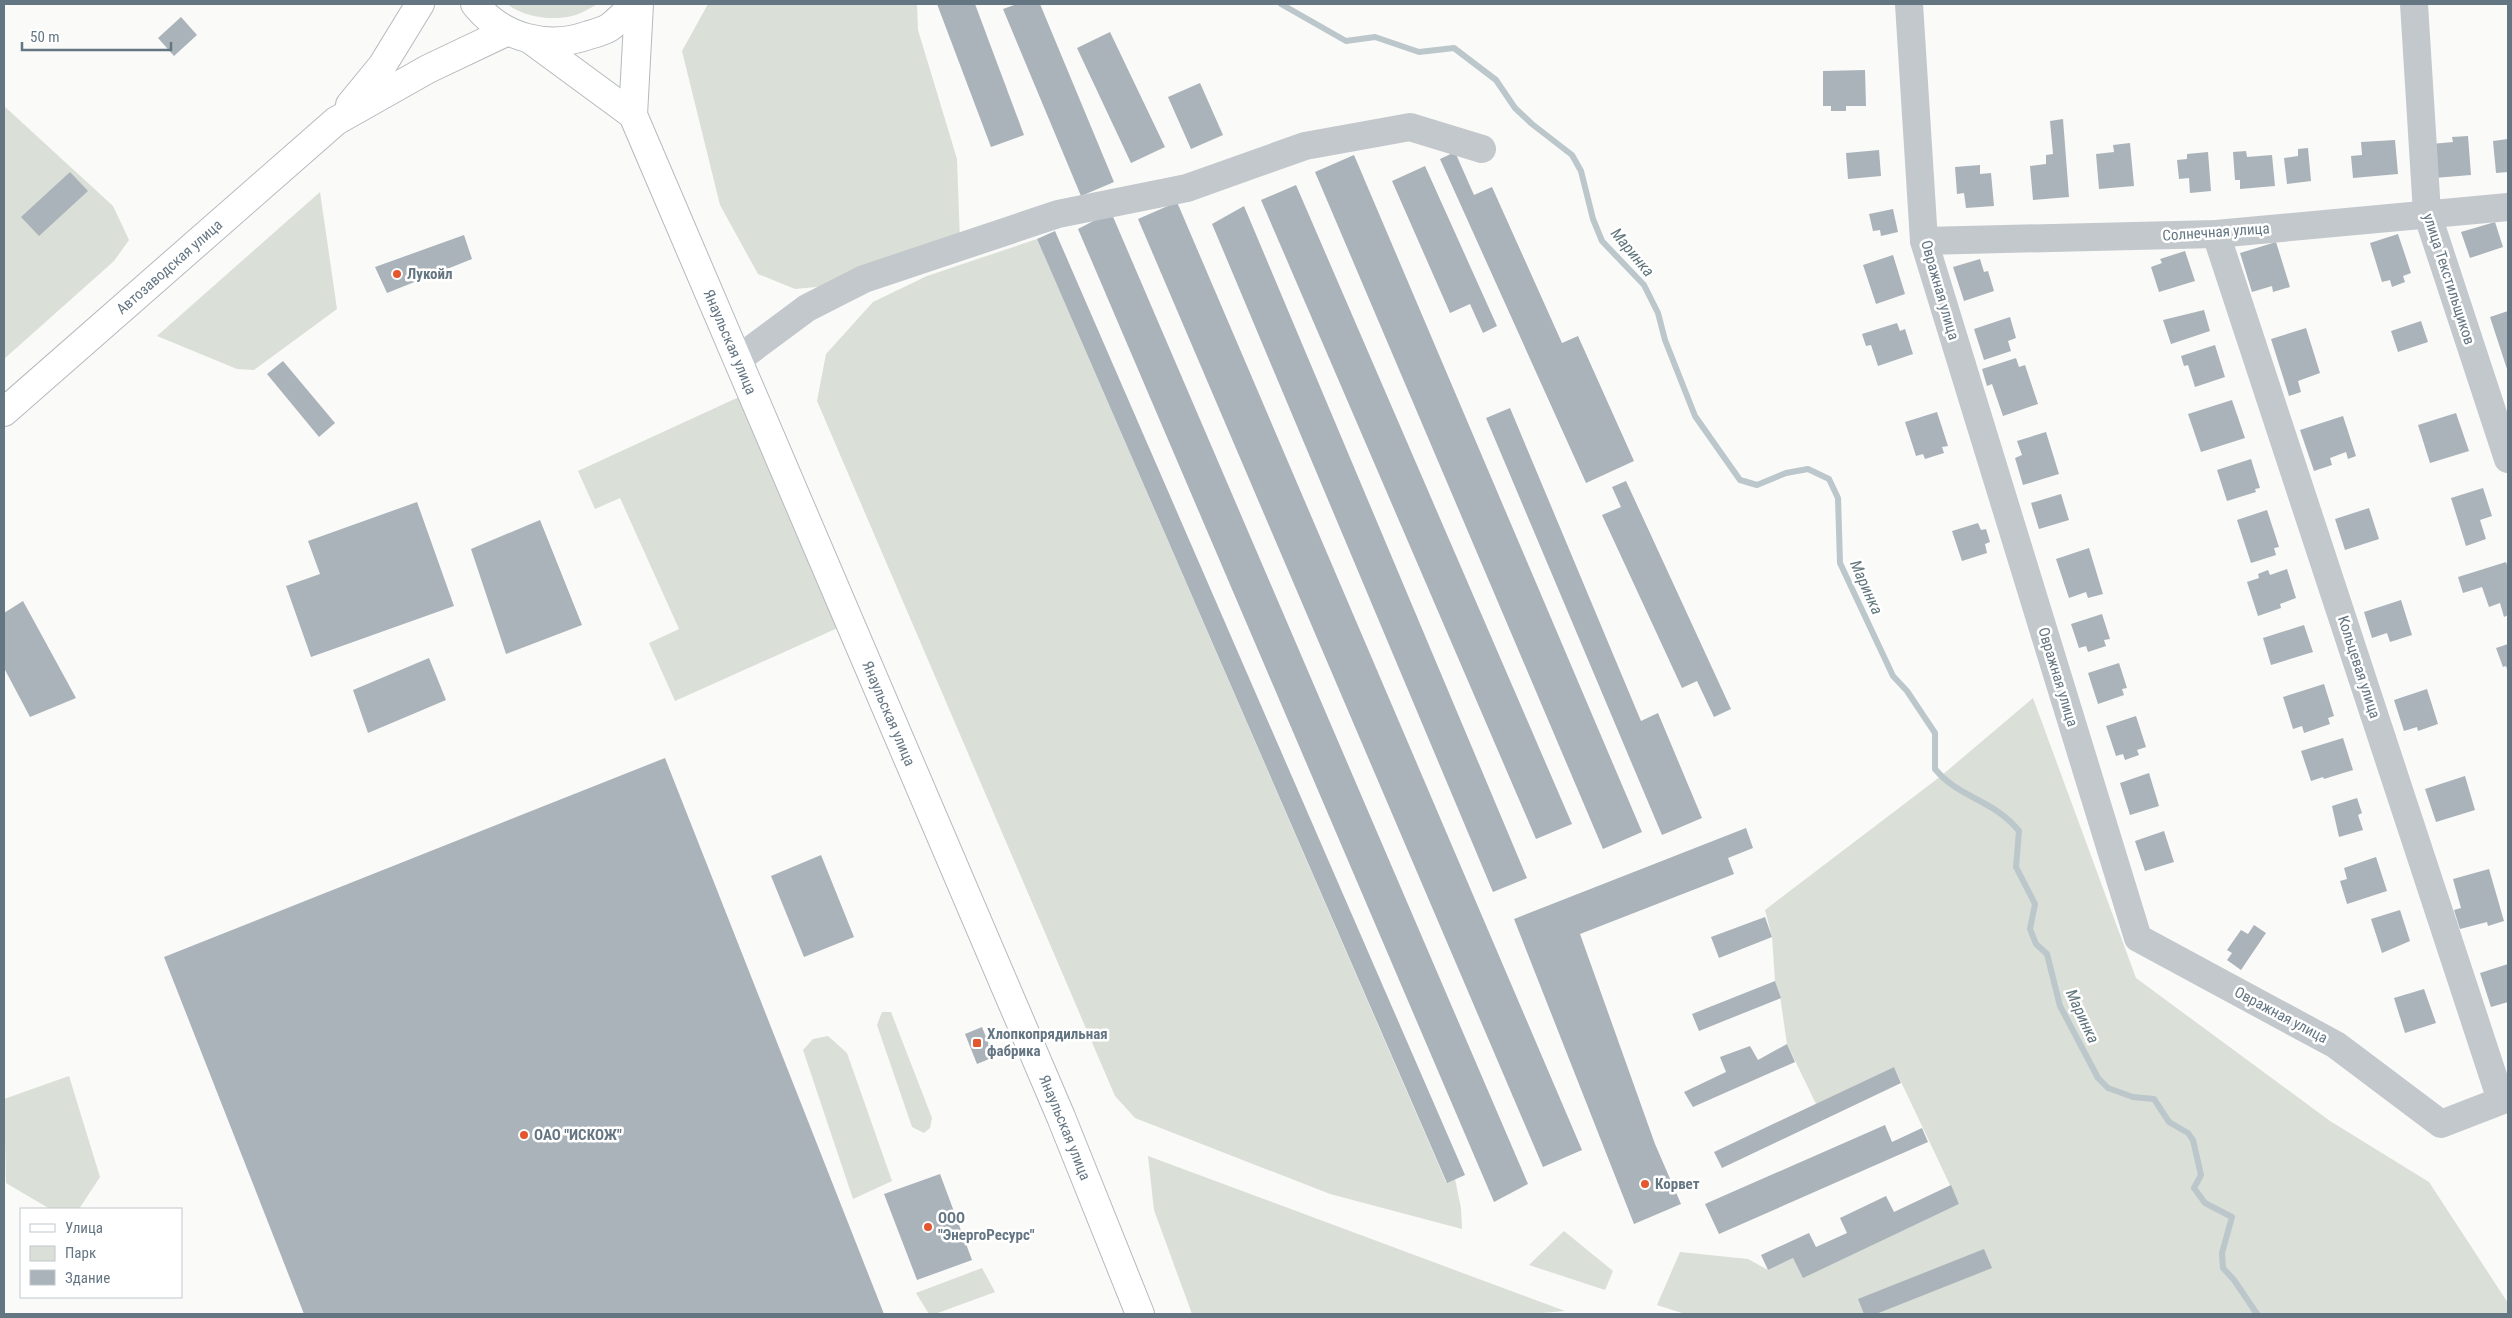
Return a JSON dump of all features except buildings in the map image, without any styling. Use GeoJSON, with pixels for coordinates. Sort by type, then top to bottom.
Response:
{"type":"FeatureCollection","features":[{"type":"Feature","properties":{"kind":"main road"},"geometry":{"type":"LineString","coordinates":[[336,121],[382,66],[420,4]]}},
{"type":"Feature","properties":{"kind":"main road"},"geometry":{"type":"LineString","coordinates":[[476,4],[483,14],[519,36],[633,114]]}},
{"type":"Feature","properties":{"kind":"main road"},"geometry":{"type":"LineString","coordinates":[[336,121],[428,69],[519,36],[571,42],[609,28],[637,4]]}},
{"type":"Feature","properties":{"kind":"main road"},"geometry":{"type":"LineString","coordinates":[[633,114],[637,4]]}},
{"type":"Feature","properties":{"kind":"main road","name":"Янаульская улица"},"geometry":{"type":"LineString","coordinates":[[633,114],[1061,1117],[1140,1314]]}},
{"type":"Feature","properties":{"kind":"main road","name":"Автозаводская улица"},"geometry":{"type":"LineString","coordinates":[[4,412],[336,121]]}},
{"type":"Feature","properties":{"kind":"street","name":"Овражная улица"},"geometry":{"type":"LineString","coordinates":[[1909,4],[1924,241],[2138,938],[2336,1045],[2441,1124],[2505,1099]]}},
{"type":"Feature","properties":{"kind":"street","name":"улица Текстильщиков"},"geometry":{"type":"LineString","coordinates":[[2414,4],[2427,213],[2508,459]]}},
{"type":"Feature","properties":{"kind":"street"},"geometry":{"type":"LineString","coordinates":[[737,360],[807,308],[864,279],[1058,214],[1188,188],[1305,146],[1410,127],[1482,149]]}},
{"type":"Feature","properties":{"kind":"street","name":"Солнечная улица"},"geometry":{"type":"LineString","coordinates":[[1924,241],[2216,234],[2508,207]]}},
{"type":"Feature","properties":{"kind":"street","name":"Кольцевая улица"},"geometry":{"type":"LineString","coordinates":[[2216,234],[2505,1099]]}},
{"type":"Feature","properties":{"kind":"green space"},"geometry":{"type":"Polygon","coordinates":[[[507,4],[598,4],[575,15],[547,18],[521,12],[507,4]]]}},
{"type":"Feature","properties":{"kind":"green space"},"geometry":{"type":"Polygon","coordinates":[[[708,4],[917,4],[918,30],[957,159],[960,241],[837,285],[795,289],[758,274],[720,205],[682,51],[708,4]]]}},
{"type":"Feature","properties":{"kind":"green space"},"geometry":{"type":"Polygon","coordinates":[[[4,106],[113,206],[129,240],[114,261],[4,359],[4,106]]]}},
{"type":"Feature","properties":{"kind":"green space"},"geometry":{"type":"Polygon","coordinates":[[[320,192],[337,309],[254,370],[237,369],[157,336],[320,192]]]}},
{"type":"Feature","properties":{"kind":"green space"},"geometry":{"type":"Polygon","coordinates":[[[1037,239],[1446,1182],[1455,1179],[1461,1208],[1462,1229],[1330,1194],[1135,1118],[1115,1096],[817,401],[826,354],[873,302],[927,276],[1037,239]]]}},
{"type":"Feature","properties":{"kind":"green space"},"geometry":{"type":"Polygon","coordinates":[[[739,397],[842,626],[675,701],[649,643],[679,629],[620,498],[595,509],[578,471],[739,397]]]}},
{"type":"Feature","properties":{"kind":"green space"},"geometry":{"type":"Polygon","coordinates":[[[2033,698],[2136,978],[2330,1121],[2429,1182],[2508,1303],[2508,1314],[1685,1314],[1657,1305],[1680,1252],[1748,1259],[1768,1270],[1793,1258],[1803,1277],[1959,1204],[1894,1067],[1816,1104],[1787,1044],[1780,996],[1775,981],[1772,937],[1765,910],[1941,776],[2033,698]]]}},
{"type":"Feature","properties":{"kind":"green space"},"geometry":{"type":"Polygon","coordinates":[[[882,1012],[891,1012],[932,1118],[930,1128],[924,1133],[912,1127],[877,1025],[882,1012]]]}},
{"type":"Feature","properties":{"kind":"green space"},"geometry":{"type":"Polygon","coordinates":[[[828,1036],[847,1053],[892,1181],[853,1199],[803,1050],[813,1039],[828,1036]]]}},
{"type":"Feature","properties":{"kind":"green space"},"geometry":{"type":"Polygon","coordinates":[[[69,1076],[100,1177],[80,1208],[48,1208],[6,1183],[4,1099],[69,1076]]]}},
{"type":"Feature","properties":{"kind":"green space"},"geometry":{"type":"Polygon","coordinates":[[[1148,1156],[1565,1311],[1530,1314],[1192,1314],[1154,1210],[1148,1156]]]}},
{"type":"Feature","properties":{"kind":"green space"},"geometry":{"type":"Polygon","coordinates":[[[1564,1231],[1613,1271],[1605,1290],[1529,1265],[1564,1231]]]}},
{"type":"Feature","properties":{"kind":"green space"},"geometry":{"type":"Polygon","coordinates":[[[982,1268],[995,1292],[935,1314],[929,1314],[916,1293],[982,1268]]]}},
{"type":"Feature","properties":{"kind":"waterway","name":"Маринка"},"geometry":{"type":"LineString","coordinates":[[1281,4],[1346,41],[1375,37],[1419,52],[1454,48],[1496,80],[1515,108],[1532,124],[1572,155],[1581,171],[1593,219],[1602,241],[1644,285],[1658,313],[1665,340],[1695,416],[1740,480],[1757,485],[1786,473],[1808,469],[1829,479],[1838,498],[1840,563],[1893,676],[1907,691],[1935,733],[1935,769],[1955,787],[1988,805],[2009,820],[2019,831],[2016,867],[2035,904],[2030,929],[2036,944],[2047,954],[2060,1006],[2098,1078],[2108,1088],[2133,1097],[2154,1099],[2169,1122],[2188,1133],[2193,1140],[2201,1175],[2194,1188],[2205,1203],[2232,1217],[2222,1253],[2223,1268],[2234,1280],[2257,1314]]}},
{"type":"Feature","properties":{"kind":"place","name":"Лукойл"},"geometry":{"type":"Point","coordinates":[397,274]}},
{"type":"Feature","properties":{"kind":"place","name":"Хлопкопрядильная фабрика"},"geometry":{"type":"Point","coordinates":[977,1043]}},
{"type":"Feature","properties":{"kind":"place","name":"ОАО \"ИСКОЖ\""},"geometry":{"type":"Point","coordinates":[524,1135]}},
{"type":"Feature","properties":{"kind":"place","name":"Корвет"},"geometry":{"type":"Point","coordinates":[1645,1184]}},
{"type":"Feature","properties":{"kind":"place","name":"ООО \"ЭнергоРесурс\""},"geometry":{"type":"Point","coordinates":[928,1227]}}]}
